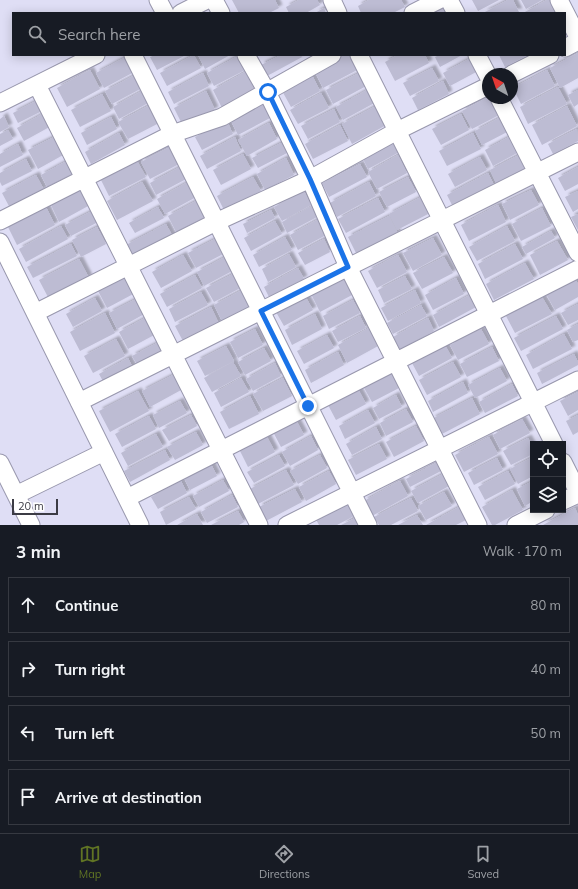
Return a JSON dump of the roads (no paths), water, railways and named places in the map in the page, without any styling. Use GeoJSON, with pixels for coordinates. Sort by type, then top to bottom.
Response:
{"type":"FeatureCollection","features":[{"type":"Feature","properties":{"kind":"street"},"geometry":{"type":"LineString","coordinates":[[158,0],[164,12]]}},
{"type":"Feature","properties":{"kind":"street"},"geometry":{"type":"LineString","coordinates":[[183,12],[207,0]]}},
{"type":"Feature","properties":{"kind":"street"},"geometry":{"type":"LineString","coordinates":[[214,0],[220,12]]}},
{"type":"Feature","properties":{"kind":"street"},"geometry":{"type":"LineString","coordinates":[[332,0],[338,12]]}},
{"type":"Feature","properties":{"kind":"street"},"geometry":{"type":"LineString","coordinates":[[415,12],[439,0]]}},
{"type":"Feature","properties":{"kind":"street"},"geometry":{"type":"LineString","coordinates":[[449,0],[455,12]]}},
{"type":"Feature","properties":{"kind":"street"},"geometry":{"type":"LineString","coordinates":[[559,0],[565,12]]}},
{"type":"Feature","properties":{"kind":"street"},"geometry":{"type":"LineString","coordinates":[[566,14],[578,37]]}},
{"type":"Feature","properties":{"kind":"street"},"geometry":{"type":"LineString","coordinates":[[566,47],[578,41]]}},
{"type":"Feature","properties":{"kind":"street"},"geometry":{"type":"LineString","coordinates":[[0,103],[94,56]]}},
{"type":"Feature","properties":{"kind":"street"},"geometry":{"type":"LineString","coordinates":[[133,56],[368,525]]}},
{"type":"Feature","properties":{"kind":"street"},"geometry":{"type":"LineString","coordinates":[[247,56],[268,92],[310,179],[348,267],[478,525]]}},
{"type":"Feature","properties":{"kind":"street"},"geometry":{"type":"LineString","coordinates":[[0,221],[172,134],[222,117],[330,56]]}},
{"type":"Feature","properties":{"kind":"street"},"geometry":{"type":"LineString","coordinates":[[360,56],[552,441]]}},
{"type":"Feature","properties":{"kind":"street"},"geometry":{"type":"LineString","coordinates":[[478,56],[484,68]]}},
{"type":"Feature","properties":{"kind":"street"},"geometry":{"type":"LineString","coordinates":[[518,71],[548,56]]}},
{"type":"Feature","properties":{"kind":"street"},"geometry":{"type":"LineString","coordinates":[[37,84],[259,525]]}},
{"type":"Feature","properties":{"kind":"street"},"geometry":{"type":"LineString","coordinates":[[35,313],[216,222],[310,179],[482,89]]}},
{"type":"Feature","properties":{"kind":"street"},"geometry":{"type":"LineString","coordinates":[[502,104],[578,252]]}},
{"type":"Feature","properties":{"kind":"street"},"geometry":{"type":"LineString","coordinates":[[79,402],[578,152]]}},
{"type":"Feature","properties":{"kind":"street"},"geometry":{"type":"LineString","coordinates":[[0,242],[140,525]]}},
{"type":"Feature","properties":{"kind":"street"},"geometry":{"type":"LineString","coordinates":[[126,498],[578,270]]}},
{"type":"Feature","properties":{"kind":"street"},"geometry":{"type":"LineString","coordinates":[[287,525],[578,380]]}},
{"type":"Feature","properties":{"kind":"street"},"geometry":{"type":"LineString","coordinates":[[16,495],[104,452]]}},
{"type":"Feature","properties":{"kind":"street"},"geometry":{"type":"LineString","coordinates":[[566,468],[578,493],[566,499]]}},
{"type":"Feature","properties":{"kind":"street"},"geometry":{"type":"LineString","coordinates":[[2,470],[31,525]]}},
{"type":"Feature","properties":{"kind":"street"},"geometry":{"type":"LineString","coordinates":[[516,525],[540,513]]}}]}
